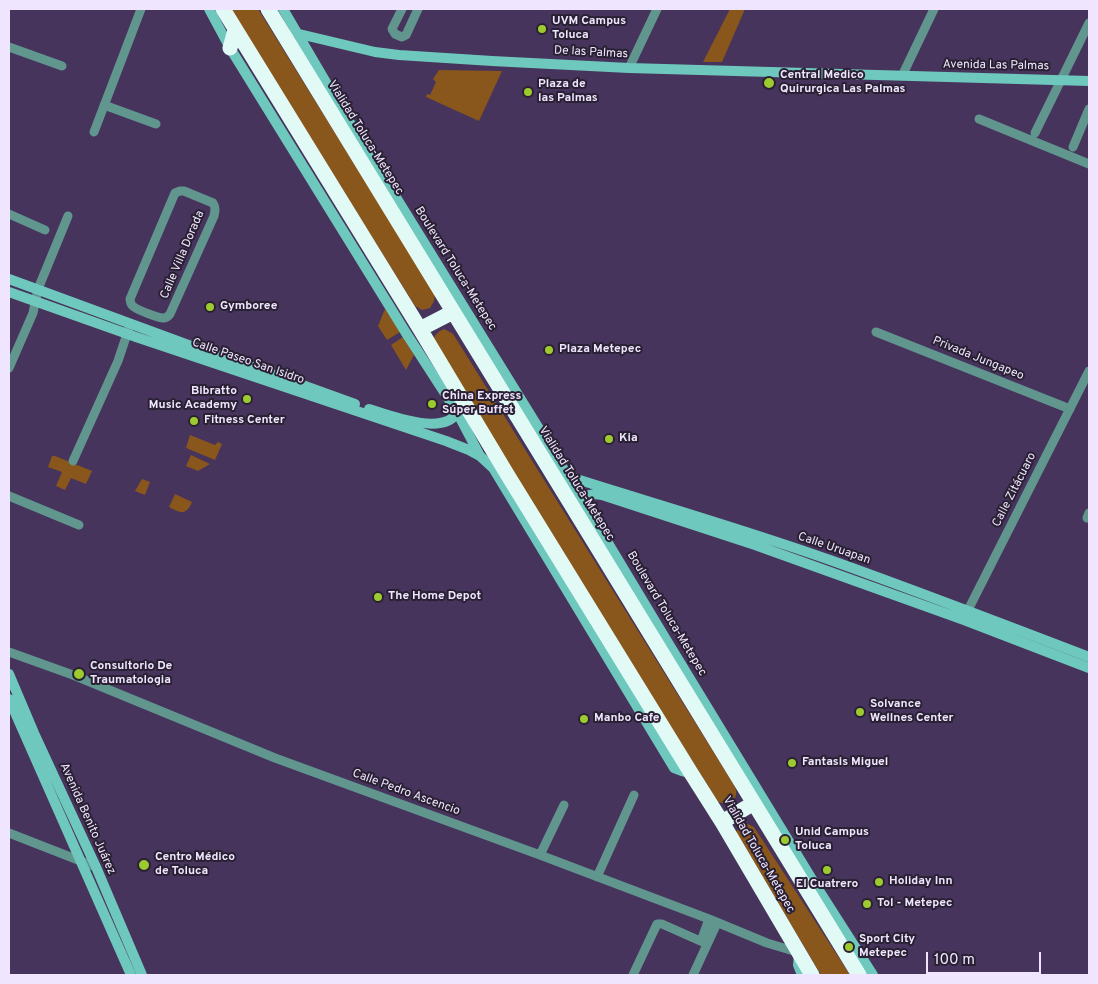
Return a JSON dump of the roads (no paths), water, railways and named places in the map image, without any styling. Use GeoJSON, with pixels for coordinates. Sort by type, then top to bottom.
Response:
{"type":"FeatureCollection","features":[{"type":"Feature","properties":{"kind":"highway","name":"Vialidad Toluca-Metepec"},"geometry":{"type":"LineString","coordinates":[[219,9],[236,30],[420,329],[507,474],[722,822],[812,975]]}},
{"type":"Feature","properties":{"kind":"highway","name":"Vialidad Toluca-Metepec"},"geometry":{"type":"LineString","coordinates":[[268,9],[281,31],[301,53],[348,139],[448,293],[454,312],[595,533],[754,803],[818,898],[859,975]]}},
{"type":"Feature","properties":{"kind":"highway"},"geometry":{"type":"LineString","coordinates":[[230,48],[236,30]]}},
{"type":"Feature","properties":{"kind":"highway"},"geometry":{"type":"LineString","coordinates":[[347,118],[348,139]]}},
{"type":"Feature","properties":{"kind":"highway"},"geometry":{"type":"LineString","coordinates":[[420,329],[454,312]]}},
{"type":"Feature","properties":{"kind":"highway"},"geometry":{"type":"LineString","coordinates":[[458,393],[459,416],[478,424]]}},
{"type":"Feature","properties":{"kind":"highway"},"geometry":{"type":"LineString","coordinates":[[493,468],[507,474]]}},
{"type":"Feature","properties":{"kind":"highway"},"geometry":{"type":"LineString","coordinates":[[722,822],[754,803]]}},
{"type":"Feature","properties":{"kind":"main road"},"geometry":{"type":"LineString","coordinates":[[219,9],[230,48],[459,416],[480,456],[493,468],[674,768],[691,773]]}},
{"type":"Feature","properties":{"kind":"main road","name":"Boulevard Toluca-Metepec"},"geometry":{"type":"LineString","coordinates":[[283,9],[298,34],[301,53],[347,118],[448,293],[546,440],[580,497],[595,533],[818,898],[874,975]]}},
{"type":"Feature","properties":{"kind":"main road","name":"De las Palmas"},"geometry":{"type":"LineString","coordinates":[[281,31],[355,48],[399,55],[629,68],[902,76]]}},
{"type":"Feature","properties":{"kind":"main road","name":"Avenida Las Palmas"},"geometry":{"type":"LineString","coordinates":[[902,76],[1089,81]]}},
{"type":"Feature","properties":{"kind":"main road","name":"Calle Paseo San Isidro"},"geometry":{"type":"LineString","coordinates":[[9,279],[38,289],[82,311],[133,331],[446,441],[480,456]]}},
{"type":"Feature","properties":{"kind":"main road","name":"Calle Paseo San Isidro"},"geometry":{"type":"LineString","coordinates":[[9,292],[35,301],[82,311]]}},
{"type":"Feature","properties":{"kind":"main road","name":"Calle Paseo San Isidro"},"geometry":{"type":"LineString","coordinates":[[133,331],[402,419],[438,424],[459,416]]}},
{"type":"Feature","properties":{"kind":"main road","name":"Calle Uruapan"},"geometry":{"type":"LineString","coordinates":[[567,476],[829,560],[966,615],[1089,668]]}},
{"type":"Feature","properties":{"kind":"main road","name":"Calle Uruapan"},"geometry":{"type":"LineString","coordinates":[[580,497],[595,494],[602,495],[1089,657]]}},
{"type":"Feature","properties":{"kind":"main road","name":"Avenida Benito Juárez"},"geometry":{"type":"LineString","coordinates":[[9,674],[96,867],[142,975]]}},
{"type":"Feature","properties":{"kind":"main road","name":"Avenida Benito Juárez"},"geometry":{"type":"LineString","coordinates":[[9,699],[131,975]]}},
{"type":"Feature","properties":{"kind":"main road"},"geometry":{"type":"LineString","coordinates":[[798,953],[798,965],[802,975]]}},
{"type":"Feature","properties":{"kind":"street"},"geometry":{"type":"LineString","coordinates":[[94,132],[141,9]]}},
{"type":"Feature","properties":{"kind":"street"},"geometry":{"type":"LineString","coordinates":[[402,9],[392,29],[395,34],[402,37],[406,35],[418,9]]}},
{"type":"Feature","properties":{"kind":"street"},"geometry":{"type":"LineString","coordinates":[[629,68],[657,9]]}},
{"type":"Feature","properties":{"kind":"street"},"geometry":{"type":"LineString","coordinates":[[902,76],[934,9]]}},
{"type":"Feature","properties":{"kind":"street"},"geometry":{"type":"LineString","coordinates":[[1035,133],[1089,23]]}},
{"type":"Feature","properties":{"kind":"street"},"geometry":{"type":"LineString","coordinates":[[9,47],[62,66]]}},
{"type":"Feature","properties":{"kind":"street"},"geometry":{"type":"LineString","coordinates":[[104,105],[156,124]]}},
{"type":"Feature","properties":{"kind":"street"},"geometry":{"type":"LineString","coordinates":[[1073,147],[1089,109]]}},
{"type":"Feature","properties":{"kind":"street"},"geometry":{"type":"LineString","coordinates":[[979,119],[1089,164]]}},
{"type":"Feature","properties":{"kind":"street","name":"Calle Villa Dorada"},"geometry":{"type":"LineString","coordinates":[[184,191],[213,203],[215,207],[214,216],[170,314],[163,318],[144,312],[130,303],[131,295],[176,193],[184,191]]}},
{"type":"Feature","properties":{"kind":"street"},"geometry":{"type":"LineString","coordinates":[[9,214],[45,230]]}},
{"type":"Feature","properties":{"kind":"street"},"geometry":{"type":"LineString","coordinates":[[9,368],[33,313],[38,289],[68,216]]}},
{"type":"Feature","properties":{"kind":"street"},"geometry":{"type":"LineString","coordinates":[[73,461],[118,361],[144,312]]}},
{"type":"Feature","properties":{"kind":"street","name":"Privada Jungapeo"},"geometry":{"type":"LineString","coordinates":[[876,332],[1070,409]]}},
{"type":"Feature","properties":{"kind":"street","name":"Calle Zitácuaro"},"geometry":{"type":"LineString","coordinates":[[966,615],[1089,371]]}},
{"type":"Feature","properties":{"kind":"street"},"geometry":{"type":"LineString","coordinates":[[9,496],[79,525]]}},
{"type":"Feature","properties":{"kind":"street","name":"Calle Pedro Ascencio"},"geometry":{"type":"LineString","coordinates":[[9,652],[73,675],[275,758],[540,855],[798,953]]}},
{"type":"Feature","properties":{"kind":"street"},"geometry":{"type":"LineString","coordinates":[[597,878],[634,795]]}},
{"type":"Feature","properties":{"kind":"street"},"geometry":{"type":"LineString","coordinates":[[540,855],[564,805]]}},
{"type":"Feature","properties":{"kind":"street"},"geometry":{"type":"LineString","coordinates":[[9,833],[96,867]]}},
{"type":"Feature","properties":{"kind":"street"},"geometry":{"type":"LineString","coordinates":[[693,975],[713,921]]}},
{"type":"Feature","properties":{"kind":"street"},"geometry":{"type":"LineString","coordinates":[[633,975],[657,924],[662,924],[704,942]]}},
{"type":"Feature","properties":{"kind":"place","name":"UVM Campus Toluca"},"geometry":{"type":"Point","coordinates":[542,29]}},
{"type":"Feature","properties":{"kind":"place","name":"Central Medico Quirurgica Las Palmas"},"geometry":{"type":"Point","coordinates":[769,83]}},
{"type":"Feature","properties":{"kind":"place","name":"Plaza de las Palmas"},"geometry":{"type":"Point","coordinates":[528,92]}},
{"type":"Feature","properties":{"kind":"place","name":"Gymboree"},"geometry":{"type":"Point","coordinates":[210,307]}},
{"type":"Feature","properties":{"kind":"place","name":"Plaza Metepec"},"geometry":{"type":"Point","coordinates":[549,350]}},
{"type":"Feature","properties":{"kind":"place","name":"Bibratto Music Academy"},"geometry":{"type":"Point","coordinates":[247,399]}},
{"type":"Feature","properties":{"kind":"place","name":"China Express Súper Buffet"},"geometry":{"type":"Point","coordinates":[432,404]}},
{"type":"Feature","properties":{"kind":"place","name":"Fitness Center"},"geometry":{"type":"Point","coordinates":[194,421]}},
{"type":"Feature","properties":{"kind":"place","name":"Kia"},"geometry":{"type":"Point","coordinates":[609,439]}},
{"type":"Feature","properties":{"kind":"place","name":"The Home Depot"},"geometry":{"type":"Point","coordinates":[378,597]}},
{"type":"Feature","properties":{"kind":"place","name":"Consultorio De Traumatologia"},"geometry":{"type":"Point","coordinates":[79,674]}},
{"type":"Feature","properties":{"kind":"place","name":"Solvance Wellnes Center"},"geometry":{"type":"Point","coordinates":[860,712]}},
{"type":"Feature","properties":{"kind":"place","name":"Manbo Cafe"},"geometry":{"type":"Point","coordinates":[584,719]}},
{"type":"Feature","properties":{"kind":"place","name":"Fantasis Miguel"},"geometry":{"type":"Point","coordinates":[792,763]}},
{"type":"Feature","properties":{"kind":"place","name":"Unid Campus Toluca"},"geometry":{"type":"Point","coordinates":[785,840]}},
{"type":"Feature","properties":{"kind":"place","name":"Centro Médico de Toluca"},"geometry":{"type":"Point","coordinates":[144,865]}},
{"type":"Feature","properties":{"kind":"place","name":"El Cuatrero"},"geometry":{"type":"Point","coordinates":[827,870]}},
{"type":"Feature","properties":{"kind":"place","name":"Holiday Inn"},"geometry":{"type":"Point","coordinates":[879,882]}},
{"type":"Feature","properties":{"kind":"place","name":"Tol - Metepec"},"geometry":{"type":"Point","coordinates":[867,904]}},
{"type":"Feature","properties":{"kind":"place","name":"Sport City Metepec"},"geometry":{"type":"Point","coordinates":[849,947]}}]}
